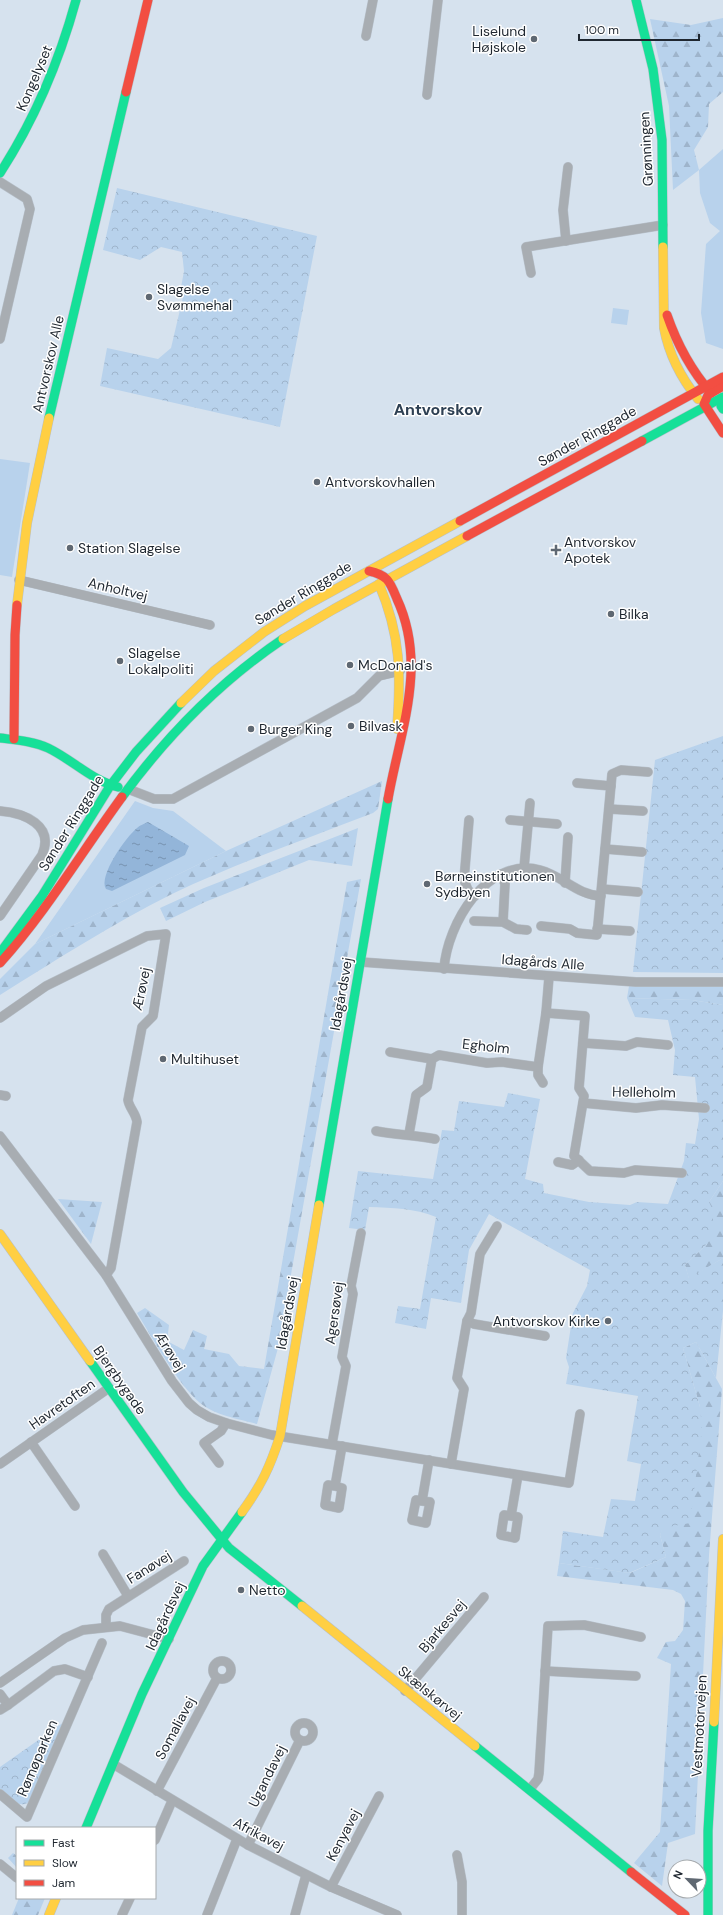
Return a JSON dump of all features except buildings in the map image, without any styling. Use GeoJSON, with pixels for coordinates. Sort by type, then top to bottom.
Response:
{"type":"FeatureCollection","features":[{"type":"Feature","properties":{"kind":"main road","name":"Kongelyset"},"geometry":{"type":"LineString","coordinates":[[0,174],[4,160],[45,90],[62,49],[76,0]]}},
{"type":"Feature","properties":{"kind":"main road","name":"Antvorskov Alle"},"geometry":{"type":"LineString","coordinates":[[14,739],[15,634],[19,580],[27,524],[37,471],[148,0]]}},
{"type":"Feature","properties":{"kind":"main road","name":"Grønningen"},"geometry":{"type":"LineString","coordinates":[[636,0],[653,70],[662,140],[663,314],[666,342],[673,358],[708,398]]}},
{"type":"Feature","properties":{"kind":"main road","name":"Grønningen"},"geometry":{"type":"LineString","coordinates":[[664,299],[670,324],[678,343],[708,398]]}},
{"type":"Feature","properties":{"kind":"main road","name":"Sønder Ringgade"},"geometry":{"type":"LineString","coordinates":[[0,963],[39,918],[128,789],[171,737],[196,712],[258,658],[307,624],[379,584],[385,577],[584,472],[708,398],[723,377]]}},
{"type":"Feature","properties":{"kind":"main road"},"geometry":{"type":"LineString","coordinates":[[708,398],[723,386]]}},
{"type":"Feature","properties":{"kind":"main road","name":"Sønder Ringgade"},"geometry":{"type":"LineString","coordinates":[[0,953],[42,896],[110,786],[136,752],[169,715],[214,671],[264,632],[305,606],[369,570],[506,495],[708,398]]}},
{"type":"Feature","properties":{"kind":"main road"},"geometry":{"type":"LineString","coordinates":[[708,398],[723,420]]}},
{"type":"Feature","properties":{"kind":"main road"},"geometry":{"type":"LineString","coordinates":[[708,398],[723,433]]}},
{"type":"Feature","properties":{"kind":"main road"},"geometry":{"type":"LineString","coordinates":[[369,570],[385,577],[389,568],[435,542],[506,495]]}},
{"type":"Feature","properties":{"kind":"main road","name":"Idagårdsvej"},"geometry":{"type":"LineString","coordinates":[[86,1827],[140,1700],[203,1566],[221,1539],[260,1487],[272,1462],[280,1436],[389,795],[411,692],[413,669],[411,645],[407,627],[402,609],[385,577]]}},
{"type":"Feature","properties":{"kind":"main road","name":"Idagårdsvej"},"geometry":{"type":"LineString","coordinates":[[379,584],[389,608],[396,631],[400,671],[395,762]]}},
{"type":"Feature","properties":{"kind":"main road"},"geometry":{"type":"LineString","coordinates":[[0,738],[25,740],[53,750],[92,777],[110,786],[128,789]]}},
{"type":"Feature","properties":{"kind":"main road","name":"Bjergbygade"},"geometry":{"type":"LineString","coordinates":[[0,1234],[4,1247],[109,1388],[183,1492],[221,1539]]}},
{"type":"Feature","properties":{"kind":"main road","name":"Skælskørvej"},"geometry":{"type":"LineString","coordinates":[[221,1539],[239,1557],[682,1912]]}},
{"type":"Feature","properties":{"kind":"main road","name":"Vestmotorvejen"},"geometry":{"type":"LineString","coordinates":[[708,1915],[708,1831],[723,1539]]}},
{"type":"Feature","properties":{"kind":"main road"},"geometry":{"type":"LineString","coordinates":[[49,1915],[56,1899]]}},
{"type":"Feature","properties":{"kind":"street"},"geometry":{"type":"LineString","coordinates":[[366,36],[373,0]]}},
{"type":"Feature","properties":{"kind":"street"},"geometry":{"type":"LineString","coordinates":[[427,95],[438,0]]}},
{"type":"Feature","properties":{"kind":"street"},"geometry":{"type":"LineString","coordinates":[[566,241],[563,210],[568,167]]}},
{"type":"Feature","properties":{"kind":"street"},"geometry":{"type":"LineString","coordinates":[[0,182],[27,199],[30,209],[0,339]]}},
{"type":"Feature","properties":{"kind":"street"},"geometry":{"type":"LineString","coordinates":[[531,274],[526,247],[663,225]]}},
{"type":"Feature","properties":{"kind":"street","name":"Anholtvej"},"geometry":{"type":"LineString","coordinates":[[19,580],[210,625]]}},
{"type":"Feature","properties":{"kind":"street"},"geometry":{"type":"LineString","coordinates":[[128,789],[154,799],[173,799],[357,698],[379,676],[400,671]]}},
{"type":"Feature","properties":{"kind":"street"},"geometry":{"type":"LineString","coordinates":[[541,926],[570,928],[577,933],[597,935],[612,774],[616,771],[648,772]]}},
{"type":"Feature","properties":{"kind":"street"},"geometry":{"type":"LineString","coordinates":[[577,783],[611,786]]}},
{"type":"Feature","properties":{"kind":"street"},"geometry":{"type":"LineString","coordinates":[[524,868],[530,803]]}},
{"type":"Feature","properties":{"kind":"street"},"geometry":{"type":"LineString","coordinates":[[609,809],[643,811]]}},
{"type":"Feature","properties":{"kind":"street"},"geometry":{"type":"LineString","coordinates":[[0,811],[16,813],[33,821],[44,835],[45,844],[42,855],[0,916]]}},
{"type":"Feature","properties":{"kind":"street"},"geometry":{"type":"LineString","coordinates":[[468,820],[464,880],[468,890],[475,896]]}},
{"type":"Feature","properties":{"kind":"street"},"geometry":{"type":"LineString","coordinates":[[510,820],[556,824]]}},
{"type":"Feature","properties":{"kind":"street"},"geometry":{"type":"LineString","coordinates":[[565,882],[568,837]]}},
{"type":"Feature","properties":{"kind":"street"},"geometry":{"type":"LineString","coordinates":[[605,850],[642,852]]}},
{"type":"Feature","properties":{"kind":"street"},"geometry":{"type":"LineString","coordinates":[[444,969],[445,952],[450,938],[465,909],[475,896],[491,880],[501,874],[524,868],[540,870],[555,876],[591,896],[601,892],[638,892]]}},
{"type":"Feature","properties":{"kind":"street"},"geometry":{"type":"LineString","coordinates":[[501,874],[505,884],[503,922]]}},
{"type":"Feature","properties":{"kind":"street"},"geometry":{"type":"LineString","coordinates":[[474,921],[503,922],[516,929],[527,930]]}},
{"type":"Feature","properties":{"kind":"street"},"geometry":{"type":"LineString","coordinates":[[597,929],[630,931]]}},
{"type":"Feature","properties":{"kind":"street","name":"Ærøvej"},"geometry":{"type":"LineString","coordinates":[[0,1018],[46,986],[147,936],[166,934],[153,1016],[142,1027],[128,1100],[129,1106],[136,1116],[137,1122],[112,1268],[106,1275]]}},
{"type":"Feature","properties":{"kind":"street","name":"Idagårds Alle"},"geometry":{"type":"LineString","coordinates":[[361,962],[549,977],[636,982],[723,982]]}},
{"type":"Feature","properties":{"kind":"street"},"geometry":{"type":"LineString","coordinates":[[543,1083],[538,1075],[538,1067],[546,1013],[549,977]]}},
{"type":"Feature","properties":{"kind":"street"},"geometry":{"type":"LineString","coordinates":[[546,1013],[585,1016],[579,1088],[584,1096],[574,1156],[590,1171],[624,1173],[635,1170],[682,1173]]}},
{"type":"Feature","properties":{"kind":"street"},"geometry":{"type":"LineString","coordinates":[[583,1043],[626,1046],[637,1042],[668,1045]]}},
{"type":"Feature","properties":{"kind":"street","name":"Egholm"},"geometry":{"type":"LineString","coordinates":[[390,1052],[432,1058],[439,1054],[487,1063],[502,1062],[538,1067]]}},
{"type":"Feature","properties":{"kind":"street"},"geometry":{"type":"LineString","coordinates":[[409,1134],[416,1095],[427,1087],[432,1058]]}},
{"type":"Feature","properties":{"kind":"street","name":"Helleholm"},"geometry":{"type":"LineString","coordinates":[[583,1103],[636,1108],[662,1104],[705,1108]]}},
{"type":"Feature","properties":{"kind":"street"},"geometry":{"type":"LineString","coordinates":[[376,1131],[402,1136],[409,1134],[435,1139]]}},
{"type":"Feature","properties":{"kind":"street","name":"Ærøvej"},"geometry":{"type":"LineString","coordinates":[[0,1136],[106,1275],[172,1381],[189,1403],[209,1417],[226,1423],[280,1436]]}},
{"type":"Feature","properties":{"kind":"street"},"geometry":{"type":"LineString","coordinates":[[558,1162],[572,1165],[579,1160]]}},
{"type":"Feature","properties":{"kind":"street"},"geometry":{"type":"LineString","coordinates":[[451,1464],[464,1390],[457,1378],[467,1321],[471,1313],[480,1254],[497,1226]]}},
{"type":"Feature","properties":{"kind":"street","name":"Agersøvej"},"geometry":{"type":"LineString","coordinates":[[332,1444],[346,1366],[342,1358],[353,1294],[351,1286],[361,1233]]}},
{"type":"Feature","properties":{"kind":"street"},"geometry":{"type":"LineString","coordinates":[[467,1321],[474,1324],[545,1336]]}},
{"type":"Feature","properties":{"kind":"street","name":"Havretoften"},"geometry":{"type":"LineString","coordinates":[[0,1464],[109,1388]]}},
{"type":"Feature","properties":{"kind":"street"},"geometry":{"type":"LineString","coordinates":[[280,1436],[569,1483],[580,1414]]}},
{"type":"Feature","properties":{"kind":"street"},"geometry":{"type":"LineString","coordinates":[[219,1463],[204,1443],[220,1431],[226,1423]]}},
{"type":"Feature","properties":{"kind":"street","name":"Havretoften"},"geometry":{"type":"LineString","coordinates":[[31,1442],[75,1506]]}},
{"type":"Feature","properties":{"kind":"street"},"geometry":{"type":"LineString","coordinates":[[335,1486],[342,1446]]}},
{"type":"Feature","properties":{"kind":"street"},"geometry":{"type":"LineString","coordinates":[[422,1501],[429,1460]]}},
{"type":"Feature","properties":{"kind":"street"},"geometry":{"type":"LineString","coordinates":[[511,1516],[518,1475]]}},
{"type":"Feature","properties":{"kind":"street","name":"Fanøvej"},"geometry":{"type":"LineString","coordinates":[[103,1554],[128,1596]]}},
{"type":"Feature","properties":{"kind":"street","name":"Fanøvej"},"geometry":{"type":"LineString","coordinates":[[106,1626],[106,1615],[109,1609],[184,1561]]}},
{"type":"Feature","properties":{"kind":"street","name":"Bjarkesvej"},"geometry":{"type":"LineString","coordinates":[[405,1691],[484,1597]]}},
{"type":"Feature","properties":{"kind":"street"},"geometry":{"type":"LineString","coordinates":[[530,1789],[538,1779],[539,1772],[548,1626],[584,1625],[641,1637]]}},
{"type":"Feature","properties":{"kind":"street"},"geometry":{"type":"LineString","coordinates":[[0,1683],[65,1638],[83,1630],[106,1626],[120,1626],[169,1639]]}},
{"type":"Feature","properties":{"kind":"street","name":"Rømøparken"},"geometry":{"type":"LineString","coordinates":[[0,1794],[27,1817],[102,1643]]}},
{"type":"Feature","properties":{"kind":"street"},"geometry":{"type":"LineString","coordinates":[[0,1710],[54,1671],[65,1669],[88,1678]]}},
{"type":"Feature","properties":{"kind":"street"},"geometry":{"type":"LineString","coordinates":[[545,1671],[636,1676]]}},
{"type":"Feature","properties":{"kind":"street","name":"Somaliavej"},"geometry":{"type":"LineString","coordinates":[[157,1791],[217,1678]]}},
{"type":"Feature","properties":{"kind":"street"},"geometry":{"type":"LineString","coordinates":[[0,1694],[8,1705]]}},
{"type":"Feature","properties":{"kind":"street","name":"Ugandavej"},"geometry":{"type":"LineString","coordinates":[[248,1845],[300,1740]]}},
{"type":"Feature","properties":{"kind":"street","name":"Afrikavej"},"geometry":{"type":"LineString","coordinates":[[113,1764],[172,1801],[248,1845],[306,1875],[392,1914]]}},
{"type":"Feature","properties":{"kind":"street","name":"Kenyavej"},"geometry":{"type":"LineString","coordinates":[[332,1887],[379,1796]]}},
{"type":"Feature","properties":{"kind":"street"},"geometry":{"type":"LineString","coordinates":[[156,1838],[172,1801]]}},
{"type":"Feature","properties":{"kind":"street"},"geometry":{"type":"LineString","coordinates":[[207,1915],[237,1838]]}},
{"type":"Feature","properties":{"kind":"street"},"geometry":{"type":"LineString","coordinates":[[457,1855],[462,1882],[462,1915]]}},
{"type":"Feature","properties":{"kind":"street"},"geometry":{"type":"LineString","coordinates":[[0,1864],[16,1877]]}},
{"type":"Feature","properties":{"kind":"street"},"geometry":{"type":"LineString","coordinates":[[295,1915],[306,1875]]}},
{"type":"Feature","properties":{"kind":"street"},"geometry":{"type":"LineString","coordinates":[[122,1915],[130,1899]]}},
{"type":"Feature","properties":{"kind":"green space"},"geometry":{"type":"Polygon","coordinates":[[[723,18],[723,92],[709,104],[708,127],[694,150],[699,170],[673,190],[669,106],[650,19],[691,25],[723,18]]]}},
{"type":"Feature","properties":{"kind":"green space"},"geometry":{"type":"Polygon","coordinates":[[[723,149],[723,349],[706,343],[701,313],[706,244],[720,231],[710,223],[700,193],[699,170],[723,149]]]}},
{"type":"Feature","properties":{"kind":"green space"},"geometry":{"type":"Polygon","coordinates":[[[117,188],[317,236],[280,427],[100,386],[107,348],[158,359],[171,348],[183,297],[180,293],[184,271],[182,252],[161,247],[140,260],[103,250],[117,188]]]}},
{"type":"Feature","properties":{"kind":"green space"},"geometry":{"type":"Polygon","coordinates":[[[613,308],[629,310],[627,325],[611,323],[613,308]]]}},
{"type":"Feature","properties":{"kind":"green space"},"geometry":{"type":"Polygon","coordinates":[[[0,459],[30,463],[12,577],[0,575],[0,459]]]}},
{"type":"Feature","properties":{"kind":"green space"},"geometry":{"type":"Polygon","coordinates":[[[723,736],[723,973],[633,972],[655,760],[723,736]]]}},
{"type":"Feature","properties":{"kind":"green space"},"geometry":{"type":"Polygon","coordinates":[[[382,781],[378,809],[373,813],[246,862],[172,894],[106,930],[0,995],[0,979],[35,944],[226,851],[382,781]]]}},
{"type":"Feature","properties":{"kind":"green space"},"geometry":{"type":"Polygon","coordinates":[[[135,801],[153,808],[173,811],[226,851],[35,944],[135,801]]]}},
{"type":"Feature","properties":{"kind":"green space"},"geometry":{"type":"Polygon","coordinates":[[[358,828],[352,866],[309,860],[205,902],[166,921],[160,908],[204,888],[358,828]]]}},
{"type":"Feature","properties":{"kind":"green space"},"geometry":{"type":"Polygon","coordinates":[[[361,879],[278,1348],[257,1424],[219,1414],[200,1403],[174,1373],[137,1313],[145,1308],[169,1325],[167,1341],[184,1350],[193,1330],[207,1336],[204,1349],[229,1354],[239,1366],[264,1369],[347,882],[361,879]]]}},
{"type":"Feature","properties":{"kind":"green space"},"geometry":{"type":"Polygon","coordinates":[[[629,986],[723,987],[723,1005],[692,1000],[627,998],[629,986]]]}},
{"type":"Feature","properties":{"kind":"green space"},"geometry":{"type":"Polygon","coordinates":[[[627,998],[692,1000],[723,1005],[723,1181],[709,1202],[712,1208],[714,1233],[707,1244],[685,1265],[689,1278],[723,1258],[723,1311],[716,1378],[696,1342],[683,1348],[700,1407],[702,1428],[690,1523],[663,1528],[660,1535],[666,1557],[629,1573],[559,1563],[563,1531],[603,1537],[611,1499],[635,1501],[641,1464],[627,1461],[638,1396],[566,1384],[569,1367],[566,1358],[573,1313],[587,1286],[590,1270],[489,1214],[469,1250],[461,1303],[431,1298],[426,1329],[395,1323],[398,1306],[420,1309],[436,1217],[411,1210],[369,1207],[365,1230],[349,1228],[358,1171],[433,1179],[442,1130],[454,1131],[459,1101],[504,1107],[508,1093],[540,1099],[525,1179],[543,1184],[544,1193],[589,1202],[630,1205],[637,1202],[668,1204],[684,1161],[686,1143],[695,1144],[699,1119],[695,1077],[673,1075],[675,1050],[668,1020],[635,1017],[627,998]]]}},
{"type":"Feature","properties":{"kind":"green space"},"geometry":{"type":"Polygon","coordinates":[[[723,1181],[723,1258],[689,1279],[685,1265],[707,1244],[709,1202],[723,1181]]]}},
{"type":"Feature","properties":{"kind":"green space"},"geometry":{"type":"Polygon","coordinates":[[[58,1199],[102,1202],[91,1244],[58,1199]]]}},
{"type":"Feature","properties":{"kind":"green space"},"geometry":{"type":"Polygon","coordinates":[[[696,1342],[722,1389],[709,1555],[695,1834],[668,1843],[662,1886],[634,1863],[660,1832],[671,1664],[657,1658],[666,1642],[675,1641],[683,1630],[685,1601],[681,1594],[673,1590],[557,1576],[559,1563],[630,1573],[666,1557],[660,1535],[700,1407],[683,1348],[696,1342]]]}},
{"type":"Feature","properties":{"kind":"green space"},"geometry":{"type":"Polygon","coordinates":[[[64,1722],[30,1801],[26,1804],[22,1804],[10,1799],[0,1789],[0,1767],[64,1722]]]}},
{"type":"Feature","properties":{"kind":"green space"},"geometry":{"type":"Polygon","coordinates":[[[13,1853],[16,1855],[16,1867],[8,1858],[13,1853]]]}},
{"type":"Feature","properties":{"kind":"green space"},"geometry":{"type":"Polygon","coordinates":[[[19,1899],[45,1899],[38,1915],[12,1915],[19,1899]]]}},
{"type":"Feature","properties":{"kind":"water"},"geometry":{"type":"Polygon","coordinates":[[[148,822],[189,846],[185,855],[112,891],[106,889],[106,875],[114,857],[132,833],[139,826],[148,822]]]}},
{"type":"Feature","properties":{"kind":"traffic: fast"},"geometry":{"type":"LineString","coordinates":[[0,173],[13,153],[45,90],[62,46],[76,0]]}},
{"type":"Feature","properties":{"kind":"traffic: fast"},"geometry":{"type":"LineString","coordinates":[[636,0],[653,69],[662,140],[663,247]]}},
{"type":"Feature","properties":{"kind":"traffic: fast"},"geometry":{"type":"LineString","coordinates":[[49,418],[126,92]]}},
{"type":"Feature","properties":{"kind":"traffic: fast"},"geometry":{"type":"LineString","coordinates":[[642,441],[723,397]]}},
{"type":"Feature","properties":{"kind":"traffic: fast"},"geometry":{"type":"LineString","coordinates":[[122,797],[157,753],[196,711],[238,673],[283,639]]}},
{"type":"Feature","properties":{"kind":"traffic: fast"},"geometry":{"type":"LineString","coordinates":[[0,953],[42,896],[110,786],[136,752],[181,703]]}},
{"type":"Feature","properties":{"kind":"traffic: fast"},"geometry":{"type":"LineString","coordinates":[[0,738],[30,742],[48,748],[99,780],[118,787]]}},
{"type":"Feature","properties":{"kind":"traffic: fast"},"geometry":{"type":"LineString","coordinates":[[319,1205],[388,799]]}},
{"type":"Feature","properties":{"kind":"traffic: fast"},"geometry":{"type":"LineString","coordinates":[[90,1361],[183,1492],[229,1548],[302,1606]]}},
{"type":"Feature","properties":{"kind":"traffic: fast"},"geometry":{"type":"LineString","coordinates":[[86,1827],[142,1694],[203,1566],[242,1512]]}},
{"type":"Feature","properties":{"kind":"traffic: fast"},"geometry":{"type":"LineString","coordinates":[[708,1915],[708,1831],[714,1722]]}},
{"type":"Feature","properties":{"kind":"traffic: fast"},"geometry":{"type":"LineString","coordinates":[[475,1746],[631,1872]]}},
{"type":"Feature","properties":{"kind":"traffic: slow"},"geometry":{"type":"LineString","coordinates":[[663,247],[664,328],[666,338],[676,366],[698,399]]}},
{"type":"Feature","properties":{"kind":"traffic: slow"},"geometry":{"type":"LineString","coordinates":[[17,605],[27,523],[49,418]]}},
{"type":"Feature","properties":{"kind":"traffic: slow"},"geometry":{"type":"LineString","coordinates":[[181,703],[214,671],[264,632],[305,606],[460,521]]}},
{"type":"Feature","properties":{"kind":"traffic: slow"},"geometry":{"type":"LineString","coordinates":[[283,639],[334,609],[467,536]]}},
{"type":"Feature","properties":{"kind":"traffic: slow"},"geometry":{"type":"LineString","coordinates":[[379,584],[392,621],[398,655],[399,690],[397,729]]}},
{"type":"Feature","properties":{"kind":"traffic: slow"},"geometry":{"type":"LineString","coordinates":[[242,1512],[255,1494],[273,1457],[280,1436],[319,1205]]}},
{"type":"Feature","properties":{"kind":"traffic: slow"},"geometry":{"type":"LineString","coordinates":[[0,1234],[90,1361]]}},
{"type":"Feature","properties":{"kind":"traffic: slow"},"geometry":{"type":"LineString","coordinates":[[714,1722],[723,1539]]}},
{"type":"Feature","properties":{"kind":"traffic: slow"},"geometry":{"type":"LineString","coordinates":[[302,1606],[475,1746]]}},
{"type":"Feature","properties":{"kind":"traffic: slow"},"geometry":{"type":"LineString","coordinates":[[49,1915],[56,1899]]}},
{"type":"Feature","properties":{"kind":"traffic: jam"},"geometry":{"type":"LineString","coordinates":[[126,92],[148,0]]}},
{"type":"Feature","properties":{"kind":"traffic: jam"},"geometry":{"type":"LineString","coordinates":[[667,315],[685,356],[711,393]]}},
{"type":"Feature","properties":{"kind":"traffic: jam"},"geometry":{"type":"LineString","coordinates":[[460,521],[723,377]]}},
{"type":"Feature","properties":{"kind":"traffic: jam"},"geometry":{"type":"LineString","coordinates":[[723,386],[708,395],[704,404],[723,433]]}},
{"type":"Feature","properties":{"kind":"traffic: jam"},"geometry":{"type":"LineString","coordinates":[[467,536],[642,441]]}},
{"type":"Feature","properties":{"kind":"traffic: jam"},"geometry":{"type":"LineString","coordinates":[[369,571],[388,580],[406,624],[410,649],[411,674],[409,699],[388,799]]}},
{"type":"Feature","properties":{"kind":"traffic: jam"},"geometry":{"type":"LineString","coordinates":[[14,739],[15,635],[17,605]]}},
{"type":"Feature","properties":{"kind":"traffic: jam"},"geometry":{"type":"LineString","coordinates":[[0,963],[17,944],[48,903],[122,797]]}},
{"type":"Feature","properties":{"kind":"traffic: jam"},"geometry":{"type":"LineString","coordinates":[[631,1872],[685,1915]]}},
{"type":"Feature","properties":{"kind":"place","name":"Liselund Højskole"},"geometry":{"type":"Point","coordinates":[534,39]}},
{"type":"Feature","properties":{"kind":"place","name":"Slagelse Svømmehal"},"geometry":{"type":"Point","coordinates":[149,297]}},
{"type":"Feature","properties":{"kind":"place","name":"Antvorskovhallen"},"geometry":{"type":"Point","coordinates":[317,482]}},
{"type":"Feature","properties":{"kind":"place","name":"Station Slagelse"},"geometry":{"type":"Point","coordinates":[70,548]}},
{"type":"Feature","properties":{"kind":"place","name":"Antvorskov Apotek"},"geometry":{"type":"Point","coordinates":[556,550]}},
{"type":"Feature","properties":{"kind":"place","name":"Bilka"},"geometry":{"type":"Point","coordinates":[611,614]}},
{"type":"Feature","properties":{"kind":"place","name":"Slagelse Lokalpoliti"},"geometry":{"type":"Point","coordinates":[120,661]}},
{"type":"Feature","properties":{"kind":"place","name":"McDonald's"},"geometry":{"type":"Point","coordinates":[350,665]}},
{"type":"Feature","properties":{"kind":"place","name":"Bilvask"},"geometry":{"type":"Point","coordinates":[351,726]}},
{"type":"Feature","properties":{"kind":"place","name":"Burger King"},"geometry":{"type":"Point","coordinates":[251,729]}},
{"type":"Feature","properties":{"kind":"place","name":"Børneinstitutionen Sydbyen"},"geometry":{"type":"Point","coordinates":[427,884]}},
{"type":"Feature","properties":{"kind":"place","name":"Multihuset"},"geometry":{"type":"Point","coordinates":[163,1059]}},
{"type":"Feature","properties":{"kind":"place","name":"Antvorskov Kirke"},"geometry":{"type":"Point","coordinates":[608,1321]}},
{"type":"Feature","properties":{"kind":"place","name":"Netto"},"geometry":{"type":"Point","coordinates":[241,1590]}},
{"type":"Feature","properties":{"kind":"district","name":"Antvorskov"},"geometry":{"type":"Point","coordinates":[438,409]}}]}
